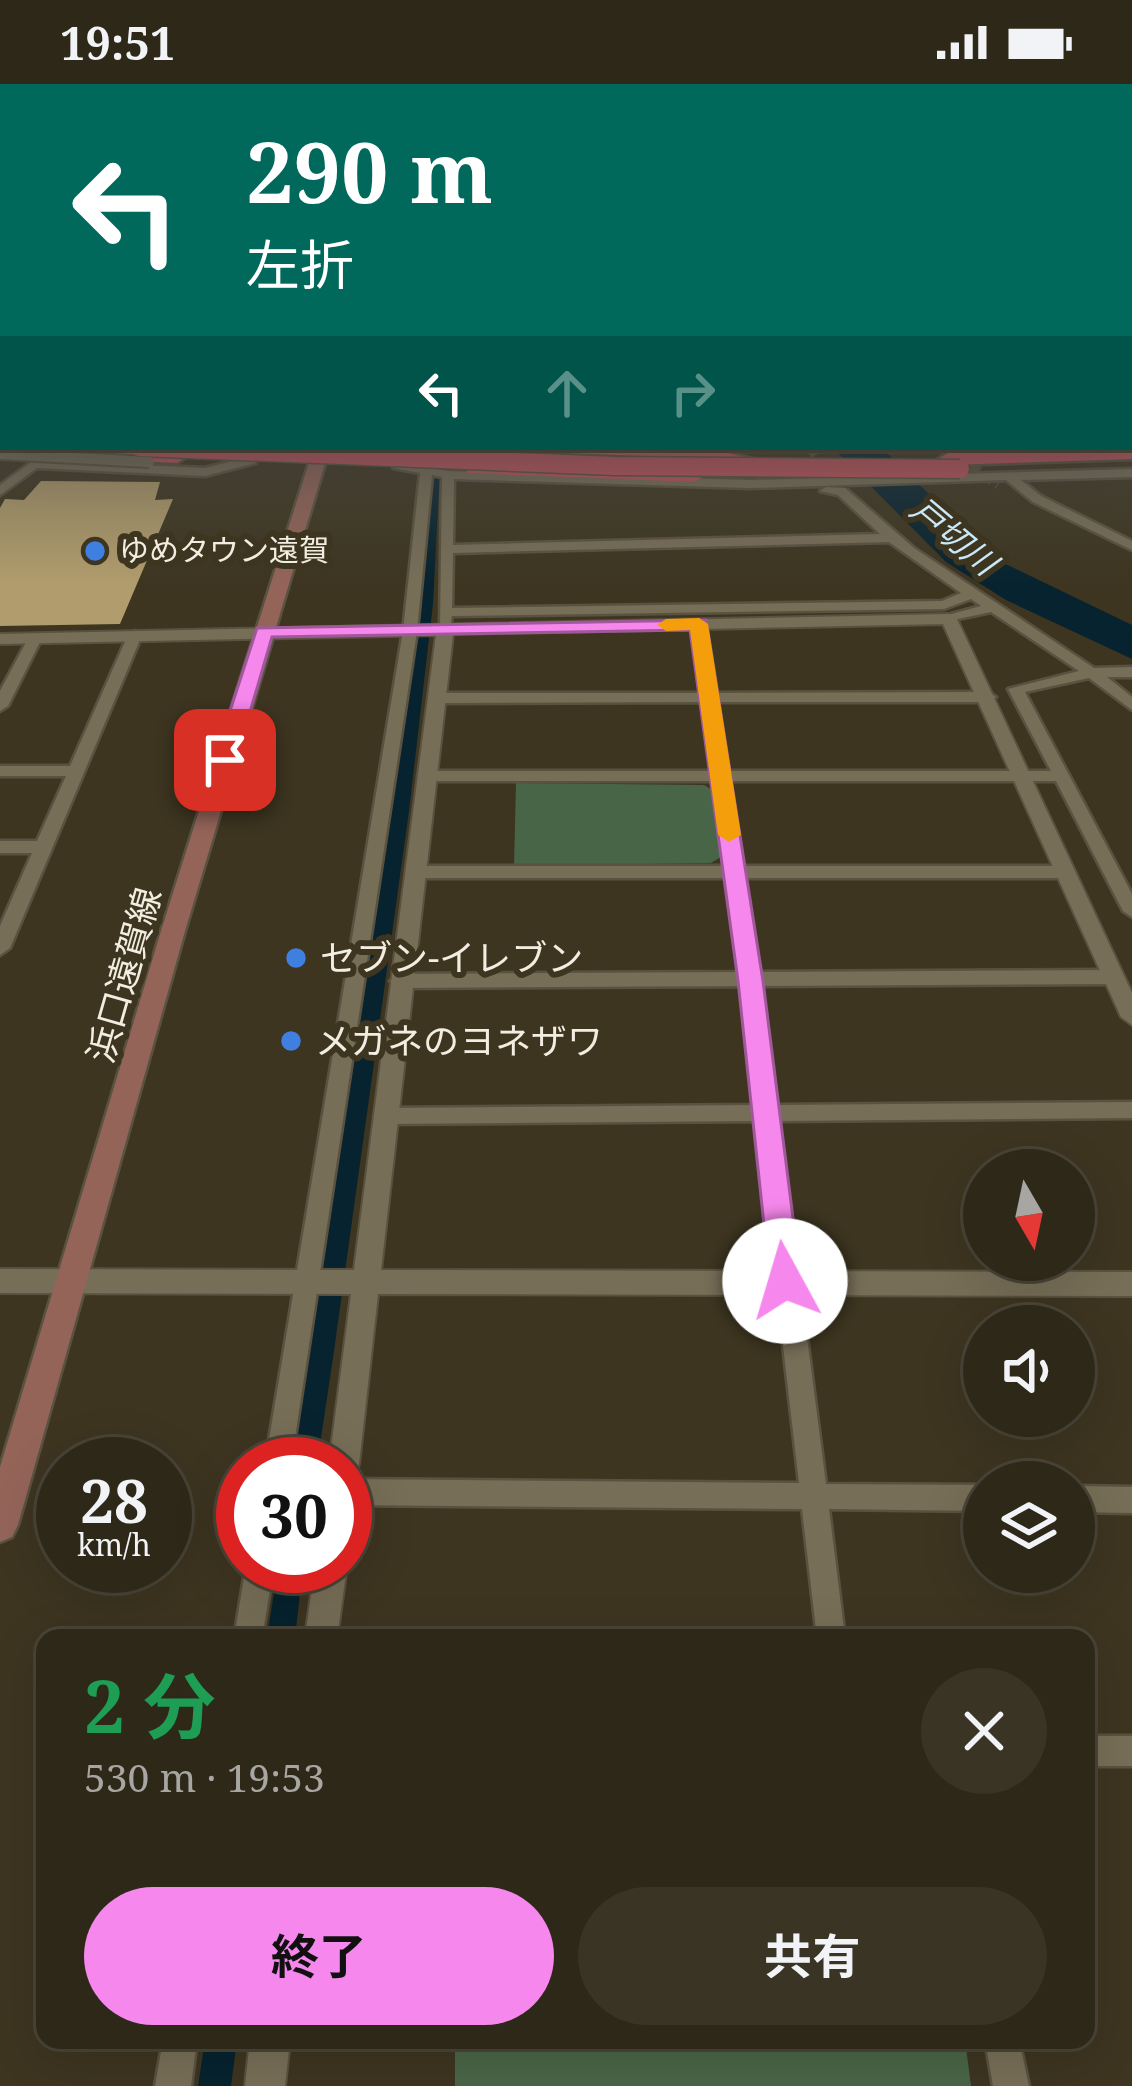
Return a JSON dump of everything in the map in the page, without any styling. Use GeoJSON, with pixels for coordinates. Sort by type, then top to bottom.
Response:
{"type":"FeatureCollection","features":[{"type":"Feature","properties":{"kind":"highway"},"geometry":{"type":"LineString","coordinates":[[39,450],[252,460],[319,455],[397,465],[688,480],[1096,450]]}},
{"type":"Feature","properties":{"kind":"highway"},"geometry":{"type":"LineString","coordinates":[[559,450],[742,453]]}},
{"type":"Feature","properties":{"kind":"highway"},"geometry":{"type":"LineString","coordinates":[[644,450],[952,462]]}},
{"type":"Feature","properties":{"kind":"highway"},"geometry":{"type":"LineString","coordinates":[[144,454],[615,466],[1132,462]]}},
{"type":"Feature","properties":{"kind":"main road","name":"浜口遠賀線"},"geometry":{"type":"LineString","coordinates":[[0,1525],[319,455]]}},
{"type":"Feature","properties":{"kind":"street"},"geometry":{"type":"LineString","coordinates":[[72,450],[226,465]]}},
{"type":"Feature","properties":{"kind":"street"},"geometry":{"type":"LineString","coordinates":[[742,453],[787,450]]}},
{"type":"Feature","properties":{"kind":"street"},"geometry":{"type":"LineString","coordinates":[[913,450],[1003,480],[1132,546]]}},
{"type":"Feature","properties":{"kind":"street"},"geometry":{"type":"LineString","coordinates":[[397,465],[448,475],[845,483],[1044,450]]}},
{"type":"Feature","properties":{"kind":"street"},"geometry":{"type":"LineString","coordinates":[[0,491],[34,464],[205,472],[252,460]]}},
{"type":"Feature","properties":{"kind":"street"},"geometry":{"type":"LineString","coordinates":[[283,1437],[410,632],[426,471]]}},
{"type":"Feature","properties":{"kind":"street"},"geometry":{"type":"LineString","coordinates":[[1003,480],[1132,472]]}},
{"type":"Feature","properties":{"kind":"street"},"geometry":{"type":"LineString","coordinates":[[347,1437],[438,698],[448,475]]}},
{"type":"Feature","properties":{"kind":"street"},"geometry":{"type":"LineString","coordinates":[[688,480],[704,492],[841,491],[888,538],[989,608],[1095,672],[1132,705]]}},
{"type":"Feature","properties":{"kind":"street"},"geometry":{"type":"LineString","coordinates":[[447,549],[888,538]]}},
{"type":"Feature","properties":{"kind":"street"},"geometry":{"type":"LineString","coordinates":[[0,639],[410,632],[445,622],[944,605],[971,594]]}},
{"type":"Feature","properties":{"kind":"street"},"geometry":{"type":"LineString","coordinates":[[445,622],[949,619],[989,608]]}},
{"type":"Feature","properties":{"kind":"street"},"geometry":{"type":"LineString","coordinates":[[949,619],[1132,1017]]}},
{"type":"Feature","properties":{"kind":"street"},"geometry":{"type":"LineString","coordinates":[[699,624],[751,981],[830,1629]]}},
{"type":"Feature","properties":{"kind":"street"},"geometry":{"type":"LineString","coordinates":[[2,936],[45,848],[135,635]]}},
{"type":"Feature","properties":{"kind":"street"},"geometry":{"type":"LineString","coordinates":[[0,706],[35,638]]}},
{"type":"Feature","properties":{"kind":"street"},"geometry":{"type":"LineString","coordinates":[[1132,672],[1095,672],[1016,689],[1132,911]]}},
{"type":"Feature","properties":{"kind":"street"},"geometry":{"type":"LineString","coordinates":[[438,698],[988,697]]}},
{"type":"Feature","properties":{"kind":"street"},"geometry":{"type":"LineString","coordinates":[[0,771],[76,771]]}},
{"type":"Feature","properties":{"kind":"street"},"geometry":{"type":"LineString","coordinates":[[427,776],[1064,776]]}},
{"type":"Feature","properties":{"kind":"street"},"geometry":{"type":"LineString","coordinates":[[0,847],[45,848]]}},
{"type":"Feature","properties":{"kind":"street"},"geometry":{"type":"LineString","coordinates":[[417,872],[1065,872]]}},
{"type":"Feature","properties":{"kind":"street"},"geometry":{"type":"LineString","coordinates":[[400,981],[1114,977]]}},
{"type":"Feature","properties":{"kind":"street"},"geometry":{"type":"LineString","coordinates":[[386,1116],[1132,1110]]}},
{"type":"Feature","properties":{"kind":"street"},"geometry":{"type":"LineString","coordinates":[[0,1281],[1132,1284]]}},
{"type":"Feature","properties":{"kind":"street"},"geometry":{"type":"LineString","coordinates":[[372,1492],[963,1498]]}},
{"type":"Feature","properties":{"kind":"street"},"geometry":{"type":"LineString","coordinates":[[1095,1499],[1132,1500]]}},
{"type":"Feature","properties":{"kind":"street"},"geometry":{"type":"LineString","coordinates":[[250,1629],[256,1593]]}},
{"type":"Feature","properties":{"kind":"street"},"geometry":{"type":"LineString","coordinates":[[322,1629],[327,1593]]}},
{"type":"Feature","properties":{"kind":"street"},"geometry":{"type":"LineString","coordinates":[[1095,1751],[1132,1751]]}},
{"type":"Feature","properties":{"kind":"street"},"geometry":{"type":"LineString","coordinates":[[172,2086],[178,2049]]}},
{"type":"Feature","properties":{"kind":"street"},"geometry":{"type":"LineString","coordinates":[[265,2086],[269,2049]]}},
{"type":"Feature","properties":{"kind":"street"},"geometry":{"type":"LineString","coordinates":[[1004,2049],[1011,2086]]}},
{"type":"Feature","properties":{"kind":"green space"},"geometry":{"type":"Polygon","coordinates":[[[516,783],[704,785],[714,791],[724,855],[711,863],[514,866],[516,783]]]}},
{"type":"Feature","properties":{"kind":"green space"},"geometry":{"type":"Polygon","coordinates":[[[455,2049],[966,2049],[971,2086],[455,2086],[455,2049]]]}},
{"type":"Feature","properties":{"kind":"water"},"geometry":{"type":"Polygon","coordinates":[[[441,450],[449,450],[439,488],[433,604],[409,811],[321,1437],[296,1437],[343,1099],[393,801],[428,477],[441,450]]]}},
{"type":"Feature","properties":{"kind":"water","name":"戸切川"},"geometry":{"type":"Polygon","coordinates":[[[835,450],[884,450],[995,559],[1132,625],[1132,659],[1006,600],[946,562],[835,450]]]}},
{"type":"Feature","properties":{"kind":"water"},"geometry":{"type":"Polygon","coordinates":[[[274,1593],[300,1593],[296,1629],[268,1629],[274,1593]]]}},
{"type":"Feature","properties":{"kind":"water"},"geometry":{"type":"Polygon","coordinates":[[[204,2049],[236,2049],[231,2086],[198,2086],[204,2049]]]}},
{"type":"Feature","properties":{"kind":"building","name":"ゆめタウン遠賀"},"geometry":{"type":"Polygon","coordinates":[[[41,481],[160,482],[155,500],[173,499],[120,624],[0,626],[0,508],[5,499],[24,500],[41,481]]]}},
{"type":"Feature","properties":{"kind":"tunnel"},"geometry":{"type":"LineString","coordinates":[[812,450],[841,491]]}},
{"type":"Feature","properties":{"kind":"tunnel"},"geometry":{"type":"LineString","coordinates":[[949,450],[998,485]]}},
{"type":"Feature","properties":{"kind":"slow traffic"},"geometry":{"type":"LineString","coordinates":[[666,625],[699,624],[729,835]]}},
{"type":"Feature","properties":{"kind":"place","name":"ゆめタウン遠賀"},"geometry":{"type":"Point","coordinates":[95,551]}},
{"type":"Feature","properties":{"kind":"place","name":"セブン-イレブン"},"geometry":{"type":"Point","coordinates":[296,958]}},
{"type":"Feature","properties":{"kind":"place","name":"メガネのヨネザワ"},"geometry":{"type":"Point","coordinates":[291,1041]}},
{"type":"Feature","properties":{"kind":"route"},"geometry":{"type":"LineString","coordinates":[[225,760],[264,632],[699,624],[751,981],[785,1281]]}}]}
